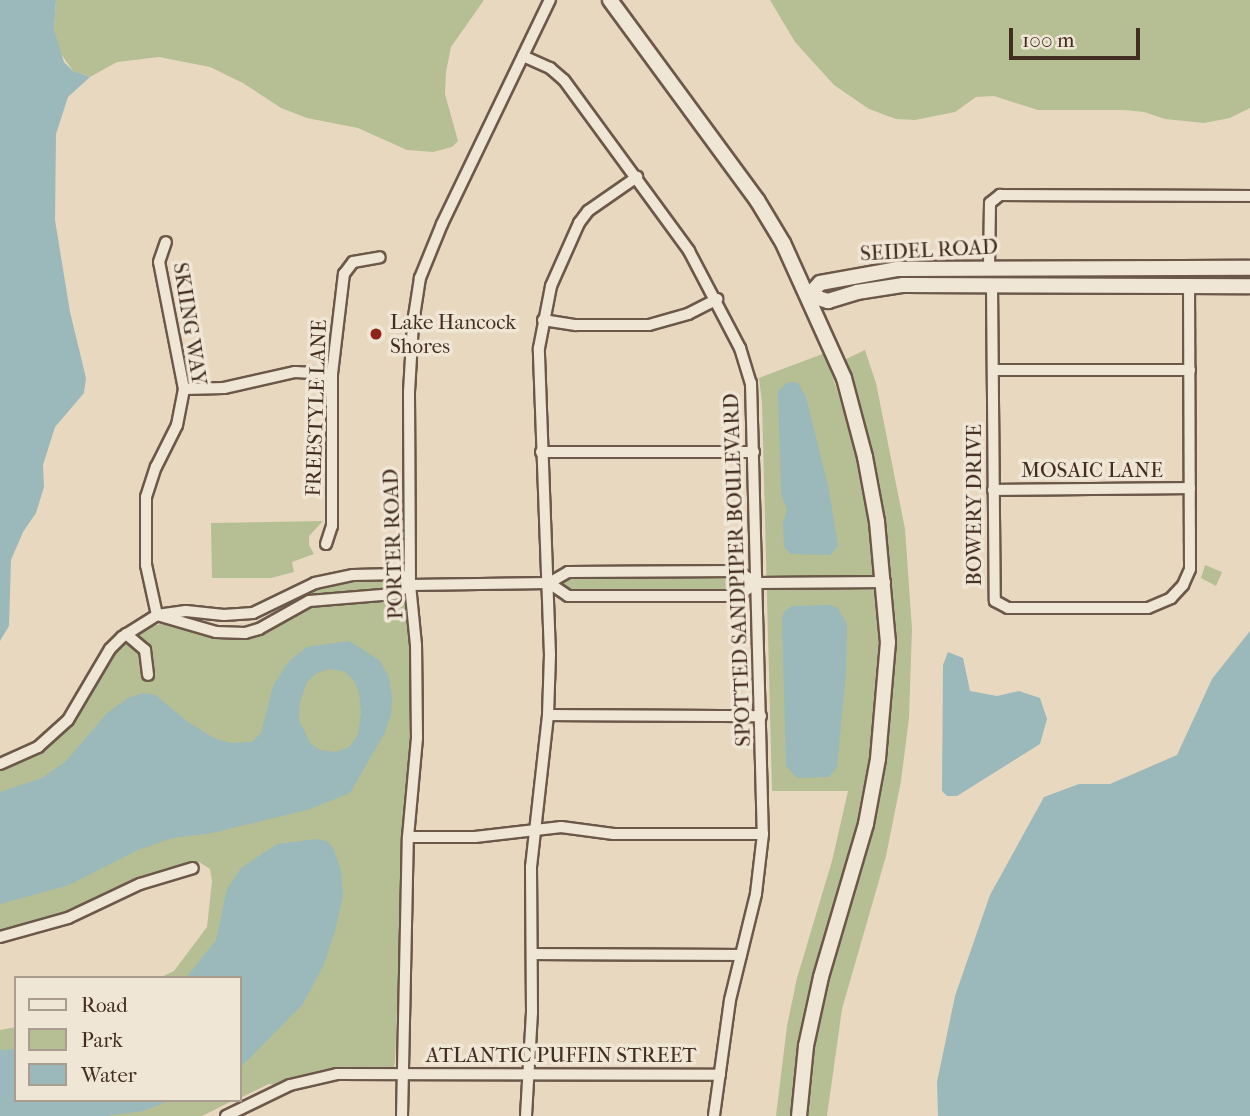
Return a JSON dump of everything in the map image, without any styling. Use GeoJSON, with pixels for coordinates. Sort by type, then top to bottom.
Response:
{"type":"FeatureCollection","features":[{"type":"Feature","properties":{"kind":"main road"},"geometry":{"type":"LineString","coordinates":[[610,0],[757,200],[809,295],[844,378],[862,444],[885,582],[888,642],[878,759],[866,824],[821,977],[806,1046],[799,1116]]}},
{"type":"Feature","properties":{"kind":"main road","name":"SEIDEL ROAD"},"geometry":{"type":"LineString","coordinates":[[1250,268],[989,267],[880,270],[820,283],[809,295],[828,300],[857,292],[903,285],[1250,286]]}},
{"type":"Feature","properties":{"kind":"street","name":"PORTER ROAD"},"geometry":{"type":"LineString","coordinates":[[402,1116],[408,837],[416,738],[416,645],[411,584],[410,349],[420,278],[442,223],[550,0]]}},
{"type":"Feature","properties":{"kind":"street","name":"SPOTTED SANDPIPER BOULEVARD"},"geometry":{"type":"LineString","coordinates":[[523,56],[550,68],[564,80],[689,251],[717,299],[740,348],[751,383],[763,834],[756,894],[730,1000],[715,1116]]}},
{"type":"Feature","properties":{"kind":"street"},"geometry":{"type":"LineString","coordinates":[[526,1116],[532,954],[531,867],[548,715],[549,583],[538,389],[542,320],[551,286],[579,223],[588,212],[637,177]]}},
{"type":"Feature","properties":{"kind":"street"},"geometry":{"type":"LineString","coordinates":[[989,267],[990,203],[1000,195],[1250,196]]}},
{"type":"Feature","properties":{"kind":"street","name":"SKIING WAY"},"geometry":{"type":"LineString","coordinates":[[157,615],[145,565],[146,497],[156,467],[177,425],[184,389],[159,262],[166,242]]}},
{"type":"Feature","properties":{"kind":"street","name":"FREESTYLE LANE"},"geometry":{"type":"LineString","coordinates":[[326,544],[332,526],[332,374],[344,274],[353,262],[380,257]]}},
{"type":"Feature","properties":{"kind":"street","name":"BOWERY DRIVE"},"geometry":{"type":"LineString","coordinates":[[992,285],[993,595],[998,605],[1008,608],[1148,608],[1177,593],[1187,578],[1191,556],[1189,284]]}},
{"type":"Feature","properties":{"kind":"street"},"geometry":{"type":"LineString","coordinates":[[542,320],[576,325],[649,325],[688,314],[717,299]]}},
{"type":"Feature","properties":{"kind":"street"},"geometry":{"type":"LineString","coordinates":[[993,370],[1190,370]]}},
{"type":"Feature","properties":{"kind":"street"},"geometry":{"type":"LineString","coordinates":[[184,389],[224,388],[295,372],[332,374]]}},
{"type":"Feature","properties":{"kind":"street"},"geometry":{"type":"LineString","coordinates":[[541,452],[754,452]]}},
{"type":"Feature","properties":{"kind":"street","name":"MOSAIC LANE"},"geometry":{"type":"LineString","coordinates":[[993,490],[1190,488]]}},
{"type":"Feature","properties":{"kind":"street"},"geometry":{"type":"LineString","coordinates":[[157,615],[216,632],[245,633],[259,629],[309,601],[341,596],[394,594],[411,584],[549,583],[568,572],[737,571],[757,583],[885,582]]}},
{"type":"Feature","properties":{"kind":"street"},"geometry":{"type":"LineString","coordinates":[[0,764],[38,747],[68,720],[104,657],[126,634],[157,615],[186,611],[242,615],[271,607],[315,583],[353,575],[400,574],[411,584]]}},
{"type":"Feature","properties":{"kind":"street"},"geometry":{"type":"LineString","coordinates":[[549,583],[568,596],[737,596],[757,583]]}},
{"type":"Feature","properties":{"kind":"street"},"geometry":{"type":"LineString","coordinates":[[290,596],[295,607]]}},
{"type":"Feature","properties":{"kind":"street"},"geometry":{"type":"LineString","coordinates":[[126,634],[145,650],[148,675]]}},
{"type":"Feature","properties":{"kind":"street"},"geometry":{"type":"LineString","coordinates":[[548,715],[761,716]]}},
{"type":"Feature","properties":{"kind":"street"},"geometry":{"type":"LineString","coordinates":[[408,837],[475,837],[536,829],[576,828],[614,834],[763,834]]}},
{"type":"Feature","properties":{"kind":"street"},"geometry":{"type":"LineString","coordinates":[[0,937],[68,918],[140,884],[193,868]]}},
{"type":"Feature","properties":{"kind":"street"},"geometry":{"type":"LineString","coordinates":[[532,954],[741,955]]}},
{"type":"Feature","properties":{"kind":"street","name":"ATLANTIC PUFFIN STREET"},"geometry":{"type":"LineString","coordinates":[[226,1116],[290,1085],[320,1075],[720,1074]]}},
{"type":"Feature","properties":{"kind":"green space"},"geometry":{"type":"Polygon","coordinates":[[[56,0],[484,0],[451,47],[446,72],[445,94],[458,141],[452,147],[433,152],[407,150],[358,128],[307,118],[281,108],[243,83],[210,67],[159,57],[117,62],[90,77],[73,71],[59,51],[54,30],[56,0]]]}},
{"type":"Feature","properties":{"kind":"green space"},"geometry":{"type":"Polygon","coordinates":[[[770,0],[1250,0],[1250,108],[1230,118],[1204,123],[1165,119],[1144,112],[1124,110],[1038,110],[994,96],[976,97],[955,112],[915,120],[896,119],[869,109],[834,85],[795,42],[770,0]]]}},
{"type":"Feature","properties":{"kind":"green space"},"geometry":{"type":"Polygon","coordinates":[[[865,350],[876,383],[905,529],[912,629],[909,718],[901,781],[886,856],[842,1009],[827,1116],[799,1116],[806,1046],[879,756],[885,582],[838,363],[865,350]]]}},
{"type":"Feature","properties":{"kind":"green space"},"geometry":{"type":"Polygon","coordinates":[[[825,353],[855,446],[872,530],[878,600],[878,694],[864,803],[794,1116],[776,1116],[787,1026],[797,978],[832,861],[848,791],[772,791],[762,403],[759,378],[825,353]]]}},
{"type":"Feature","properties":{"kind":"green space"},"geometry":{"type":"Polygon","coordinates":[[[323,521],[309,536],[309,545],[314,554],[292,562],[294,572],[271,578],[212,578],[211,523],[323,521]]]}},
{"type":"Feature","properties":{"kind":"green space"},"geometry":{"type":"Polygon","coordinates":[[[1205,565],[1222,572],[1216,586],[1201,578],[1205,565]]]}},
{"type":"Feature","properties":{"kind":"green space"},"geometry":{"type":"Polygon","coordinates":[[[731,575],[741,580],[739,592],[570,594],[562,585],[565,578],[571,576],[731,575]]]}},
{"type":"Feature","properties":{"kind":"green space"},"geometry":{"type":"Polygon","coordinates":[[[350,579],[394,579],[396,586],[390,590],[345,591],[302,600],[298,597],[318,586],[350,579]]]}},
{"type":"Feature","properties":{"kind":"green space"},"geometry":{"type":"Polygon","coordinates":[[[388,598],[397,598],[405,604],[410,633],[412,745],[404,830],[395,1062],[394,1067],[307,1074],[278,1085],[269,1084],[242,1097],[242,976],[163,976],[174,971],[207,927],[212,881],[210,869],[199,862],[191,862],[164,869],[71,911],[0,932],[0,768],[27,757],[56,738],[79,714],[112,653],[144,628],[161,624],[215,637],[249,636],[307,606],[388,598]]]}},
{"type":"Feature","properties":{"kind":"green space"},"geometry":{"type":"Polygon","coordinates":[[[14,1027],[14,1102],[230,1102],[202,1116],[0,1116],[0,1030],[14,1027]]]}},
{"type":"Feature","properties":{"kind":"water"},"geometry":{"type":"Polygon","coordinates":[[[0,0],[56,0],[54,30],[64,62],[73,71],[90,77],[68,97],[56,134],[55,220],[70,312],[86,378],[84,393],[55,427],[43,465],[44,487],[36,513],[23,532],[11,560],[9,626],[0,641],[0,0]]]}},
{"type":"Feature","properties":{"kind":"water"},"geometry":{"type":"Polygon","coordinates":[[[787,383],[798,383],[806,397],[829,490],[838,546],[830,555],[791,554],[784,547],[783,523],[787,509],[781,494],[778,391],[787,383]]]}},
{"type":"Feature","properties":{"kind":"water"},"geometry":{"type":"Polygon","coordinates":[[[792,606],[837,607],[847,624],[846,673],[837,767],[829,777],[797,778],[786,766],[782,618],[784,612],[792,606]]]}},
{"type":"Feature","properties":{"kind":"water"},"geometry":{"type":"Polygon","coordinates":[[[1250,631],[1250,1116],[938,1116],[937,1082],[955,996],[990,895],[1044,797],[1079,784],[1110,784],[1177,755],[1212,679],[1250,631]]]}},
{"type":"Feature","properties":{"kind":"water"},"geometry":{"type":"Polygon","coordinates":[[[349,641],[379,660],[389,677],[391,715],[384,734],[350,793],[307,810],[212,833],[173,838],[138,850],[69,885],[0,904],[0,792],[42,778],[66,761],[107,713],[128,698],[143,693],[156,695],[185,720],[214,738],[231,743],[252,742],[261,733],[273,686],[289,661],[307,647],[349,641]],[[329,669],[317,673],[307,682],[300,702],[299,720],[310,743],[320,750],[336,752],[349,747],[358,735],[361,713],[359,693],[353,679],[343,671],[329,669]]]}},
{"type":"Feature","properties":{"kind":"water"},"geometry":{"type":"Polygon","coordinates":[[[948,652],[963,658],[970,691],[997,696],[1019,691],[1040,698],[1047,719],[1040,744],[957,796],[947,796],[942,791],[943,665],[948,652]]]}},
{"type":"Feature","properties":{"kind":"water"},"geometry":{"type":"Polygon","coordinates":[[[316,839],[327,841],[333,848],[341,870],[343,896],[324,964],[303,1004],[242,1066],[242,976],[188,976],[216,940],[227,889],[241,868],[277,844],[316,839]]]}},
{"type":"Feature","properties":{"kind":"water"},"geometry":{"type":"Polygon","coordinates":[[[14,1049],[14,1102],[166,1102],[143,1111],[106,1116],[0,1116],[0,1050],[14,1049]]]}},
{"type":"Feature","properties":{"kind":"place","name":"Lake Hancock Shores"},"geometry":{"type":"Point","coordinates":[376,334]}}]}
